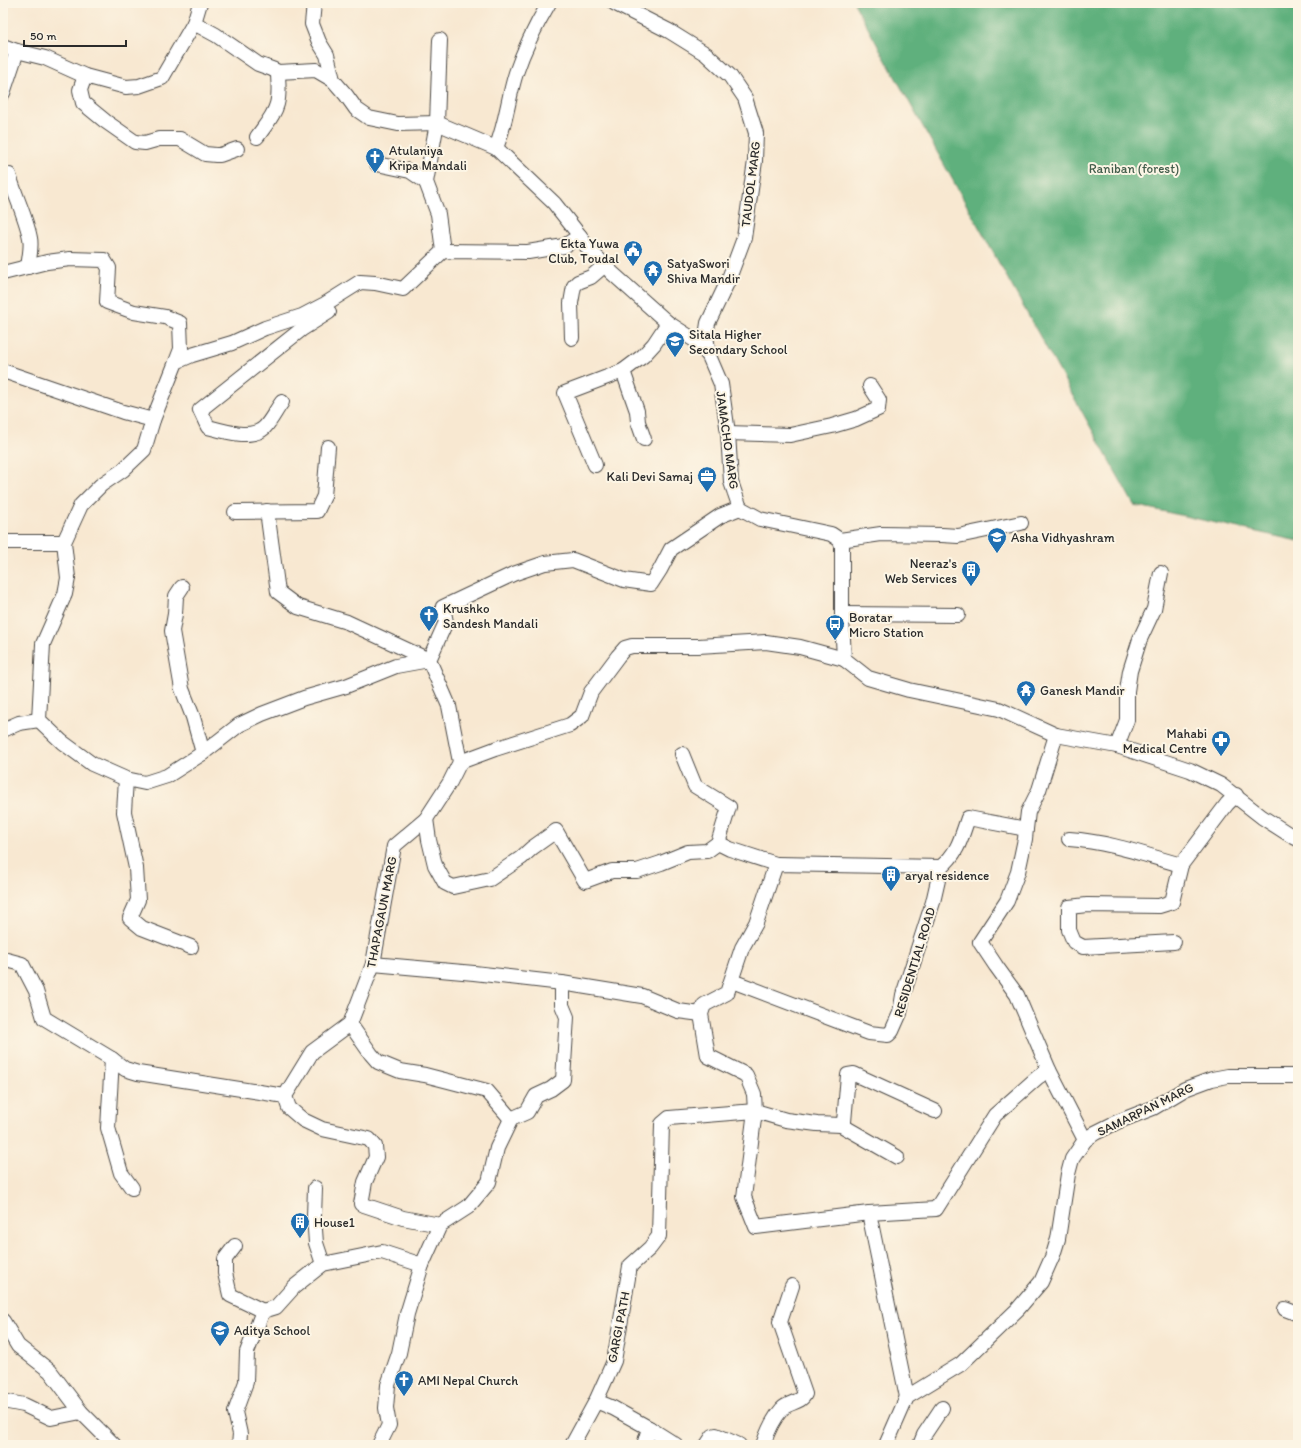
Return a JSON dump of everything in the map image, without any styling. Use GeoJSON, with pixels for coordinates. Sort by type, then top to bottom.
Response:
{"type":"FeatureCollection","features":[{"type":"Feature","properties":{"kind":"street"},"geometry":{"type":"LineString","coordinates":[[3,46],[45,58],[85,76],[126,87],[139,86],[162,78],[194,23],[200,3]]}},
{"type":"Feature","properties":{"kind":"street"},"geometry":{"type":"LineString","coordinates":[[314,3],[312,24],[319,42],[327,55],[333,80]]}},
{"type":"Feature","properties":{"kind":"street"},"geometry":{"type":"LineString","coordinates":[[496,148],[503,131],[516,73],[535,28],[549,3]]}},
{"type":"Feature","properties":{"kind":"street","name":"TAUDOL MARG"},"geometry":{"type":"LineString","coordinates":[[614,3],[669,31],[706,54],[730,76],[745,98],[756,133],[755,161],[744,238],[728,282],[708,323],[706,336],[709,356]]}},
{"type":"Feature","properties":{"kind":"street","name":"JAMACHO MARG"},"geometry":{"type":"LineString","coordinates":[[194,23],[216,34],[258,64],[278,72],[316,70],[333,80],[356,109],[369,118],[398,124],[437,123],[496,148],[554,202],[589,250],[606,264],[611,272],[668,323],[696,341],[709,356],[721,384],[728,433],[731,482],[740,508]]}},
{"type":"Feature","properties":{"kind":"street"},"geometry":{"type":"LineString","coordinates":[[440,40],[437,123],[426,182],[438,214],[444,251]]}},
{"type":"Feature","properties":{"kind":"street"},"geometry":{"type":"LineString","coordinates":[[3,93],[17,51]]}},
{"type":"Feature","properties":{"kind":"street"},"geometry":{"type":"LineString","coordinates":[[257,137],[277,105],[278,72]]}},
{"type":"Feature","properties":{"kind":"street"},"geometry":{"type":"LineString","coordinates":[[85,76],[80,90],[84,103],[105,121],[135,142],[145,143],[159,139],[180,139],[205,154],[220,155],[237,149]]}},
{"type":"Feature","properties":{"kind":"street"},"geometry":{"type":"LineString","coordinates":[[377,164],[410,171],[426,182]]}},
{"type":"Feature","properties":{"kind":"street"},"geometry":{"type":"LineString","coordinates":[[3,175],[9,175],[30,240],[28,267]]}},
{"type":"Feature","properties":{"kind":"street"},"geometry":{"type":"LineString","coordinates":[[176,362],[192,355],[232,343],[265,328],[302,316],[325,304],[360,282],[375,283],[403,289],[444,251],[528,252],[564,246],[580,236]]}},
{"type":"Feature","properties":{"kind":"street"},"geometry":{"type":"LineString","coordinates":[[3,273],[47,262],[70,259],[104,260],[109,268],[107,302],[134,312],[165,317],[180,323],[181,349],[152,420],[144,450],[123,470],[101,485],[81,505],[64,542],[68,578],[65,594],[43,644],[39,720],[62,742],[92,764],[126,779],[145,783],[167,776],[203,752],[239,725],[262,714],[304,698],[346,686],[396,666],[429,660]]}},
{"type":"Feature","properties":{"kind":"street"},"geometry":{"type":"LineString","coordinates":[[572,338],[571,303],[574,286],[578,282],[591,277],[606,264]]}},
{"type":"Feature","properties":{"kind":"street"},"geometry":{"type":"LineString","coordinates":[[282,402],[263,429],[248,435],[208,427],[200,410],[302,328],[375,283]]}},
{"type":"Feature","properties":{"kind":"street"},"geometry":{"type":"LineString","coordinates":[[595,465],[565,393],[623,371],[643,356],[654,344],[668,323]]}},
{"type":"Feature","properties":{"kind":"street"},"geometry":{"type":"LineString","coordinates":[[3,371],[123,412],[152,420]]}},
{"type":"Feature","properties":{"kind":"street"},"geometry":{"type":"LineString","coordinates":[[623,371],[637,411],[638,422],[644,439]]}},
{"type":"Feature","properties":{"kind":"street"},"geometry":{"type":"LineString","coordinates":[[728,433],[790,435],[856,419],[878,410],[878,400],[870,386]]}},
{"type":"Feature","properties":{"kind":"street"},"geometry":{"type":"LineString","coordinates":[[235,512],[317,511],[324,496],[328,447]]}},
{"type":"Feature","properties":{"kind":"street"},"geometry":{"type":"LineString","coordinates":[[429,660],[446,622],[443,607],[514,574],[545,563],[573,560],[624,580],[651,584],[671,548],[720,516],[740,508],[760,519],[831,534],[840,540],[842,546],[842,614],[844,659]]}},
{"type":"Feature","properties":{"kind":"street"},"geometry":{"type":"LineString","coordinates":[[267,511],[278,592],[298,607],[347,622],[429,660],[449,706],[460,762],[570,725],[582,716],[591,692],[625,648],[632,646],[698,646],[766,642],[800,647],[844,659],[868,678],[909,690],[999,709],[1056,735],[1117,746],[1190,770],[1221,785],[1262,817],[1298,839]]}},
{"type":"Feature","properties":{"kind":"street"},"geometry":{"type":"LineString","coordinates":[[840,540],[881,534],[942,534],[958,536],[1021,523]]}},
{"type":"Feature","properties":{"kind":"street"},"geometry":{"type":"LineString","coordinates":[[3,542],[64,542]]}},
{"type":"Feature","properties":{"kind":"street"},"geometry":{"type":"LineString","coordinates":[[1117,746],[1127,720],[1127,691],[1130,671],[1140,640],[1154,609],[1161,573]]}},
{"type":"Feature","properties":{"kind":"street"},"geometry":{"type":"LineString","coordinates":[[182,586],[176,596],[172,631],[182,689],[193,717],[203,752]]}},
{"type":"Feature","properties":{"kind":"street"},"geometry":{"type":"LineString","coordinates":[[842,614],[958,615]]}},
{"type":"Feature","properties":{"kind":"street"},"geometry":{"type":"LineString","coordinates":[[3,730],[19,723],[39,720]]}},
{"type":"Feature","properties":{"kind":"street"},"geometry":{"type":"LineString","coordinates":[[1056,735],[1039,790],[1028,812],[1025,839],[1018,872],[1007,901],[980,942],[1017,995],[1049,1070],[1085,1140]]}},
{"type":"Feature","properties":{"kind":"street"},"geometry":{"type":"LineString","coordinates":[[426,819],[435,865],[445,883],[453,887],[490,879],[521,858],[556,831],[585,881],[600,877],[612,871],[637,871],[688,852],[707,851],[718,843],[729,807],[695,786],[682,754]]}},
{"type":"Feature","properties":{"kind":"street","name":"THAPAGAUN MARG"},"geometry":{"type":"LineString","coordinates":[[350,1024],[373,964],[394,846],[426,819],[450,782],[460,762]]}},
{"type":"Feature","properties":{"kind":"street"},"geometry":{"type":"LineString","coordinates":[[126,779],[124,812],[136,868],[138,900],[130,918],[142,928],[191,948]]}},
{"type":"Feature","properties":{"kind":"street"},"geometry":{"type":"LineString","coordinates":[[1174,942],[1083,948],[1074,942],[1069,930],[1070,907],[1087,905],[1159,906],[1172,902],[1180,865],[1227,804],[1236,796]]}},
{"type":"Feature","properties":{"kind":"street"},"geometry":{"type":"LineString","coordinates":[[718,843],[730,849],[776,864],[941,867],[950,860],[958,848],[968,818],[1026,829]]}},
{"type":"Feature","properties":{"kind":"street"},"geometry":{"type":"LineString","coordinates":[[1069,839],[1091,840],[1118,846],[1180,865]]}},
{"type":"Feature","properties":{"kind":"street"},"geometry":{"type":"LineString","coordinates":[[776,864],[756,923],[742,948],[727,993],[704,1005],[701,1014],[708,1056],[746,1075],[754,1094],[755,1111],[744,1197],[756,1227],[869,1213],[936,1209],[995,1116],[1038,1077],[1049,1070]]}},
{"type":"Feature","properties":{"kind":"street","name":"RESIDENTIAL ROAD"},"geometry":{"type":"LineString","coordinates":[[732,981],[869,1033],[888,1034],[892,1031],[900,1013],[903,995],[933,902],[941,867]]}},
{"type":"Feature","properties":{"kind":"street"},"geometry":{"type":"LineString","coordinates":[[3,959],[22,964],[36,991],[44,1018],[112,1059],[125,1069],[287,1102],[303,1120],[322,1129],[369,1138],[375,1146],[376,1157],[365,1182],[361,1204],[403,1218],[440,1225]]}},
{"type":"Feature","properties":{"kind":"street"},"geometry":{"type":"LineString","coordinates":[[373,964],[562,983],[642,996],[678,1011],[701,1014]]}},
{"type":"Feature","properties":{"kind":"street"},"geometry":{"type":"LineString","coordinates":[[379,1445],[389,1425],[386,1408],[388,1385],[399,1353],[407,1314],[422,1265],[440,1225],[468,1207],[489,1182],[497,1148],[511,1119],[527,1112],[536,1096],[550,1090],[563,1080],[567,1017],[562,1005],[562,983]]}},
{"type":"Feature","properties":{"kind":"street"},"geometry":{"type":"LineString","coordinates":[[287,1102],[312,1052],[350,1024],[378,1062],[400,1071],[425,1075],[486,1091],[511,1119]]}},
{"type":"Feature","properties":{"kind":"street"},"geometry":{"type":"LineString","coordinates":[[112,1059],[108,1128],[121,1173],[132,1188]]}},
{"type":"Feature","properties":{"kind":"street"},"geometry":{"type":"LineString","coordinates":[[841,1125],[844,1122],[848,1075],[854,1074],[935,1111]]}},
{"type":"Feature","properties":{"kind":"street","name":"SAMARPAN MARG"},"geometry":{"type":"LineString","coordinates":[[907,1397],[961,1364],[1018,1309],[1041,1282],[1053,1255],[1058,1239],[1068,1174],[1072,1159],[1085,1140],[1117,1122],[1153,1108],[1185,1089],[1212,1079],[1228,1076],[1298,1076]]}},
{"type":"Feature","properties":{"kind":"street"},"geometry":{"type":"LineString","coordinates":[[755,1111],[786,1120],[841,1125],[897,1157]]}},
{"type":"Feature","properties":{"kind":"street","name":"GARGI PATH"},"geometry":{"type":"LineString","coordinates":[[572,1445],[596,1401],[614,1361],[630,1266],[650,1248],[659,1236],[662,1124],[669,1118],[755,1111]]}},
{"type":"Feature","properties":{"kind":"street"},"geometry":{"type":"LineString","coordinates":[[315,1188],[314,1216],[316,1243],[322,1264]]}},
{"type":"Feature","properties":{"kind":"street"},"geometry":{"type":"LineString","coordinates":[[869,1213],[907,1397],[886,1445]]}},
{"type":"Feature","properties":{"kind":"street"},"geometry":{"type":"LineString","coordinates":[[235,1246],[225,1259],[225,1273],[230,1296],[263,1311],[276,1308],[294,1287],[322,1264],[382,1252],[422,1265]]}},
{"type":"Feature","properties":{"kind":"street"},"geometry":{"type":"LineString","coordinates":[[763,1445],[768,1431],[783,1408],[801,1399],[806,1394],[780,1322],[792,1286]]}},
{"type":"Feature","properties":{"kind":"street"},"geometry":{"type":"LineString","coordinates":[[239,1445],[240,1434],[235,1412],[246,1382],[247,1352],[263,1311]]}},
{"type":"Feature","properties":{"kind":"street"},"geometry":{"type":"LineString","coordinates":[[3,1322],[18,1346],[50,1371],[81,1412],[114,1445]]}},
{"type":"Feature","properties":{"kind":"street"},"geometry":{"type":"LineString","coordinates":[[3,1401],[24,1405],[51,1418],[81,1412]]}},
{"type":"Feature","properties":{"kind":"street"},"geometry":{"type":"LineString","coordinates":[[596,1401],[613,1408],[676,1445]]}},
{"type":"Feature","properties":{"kind":"street"},"geometry":{"type":"LineString","coordinates":[[920,1445],[924,1435],[942,1408]]}},
{"type":"Feature","properties":{"kind":"street"},"geometry":{"type":"LineString","coordinates":[[644,1445],[649,1428]]}},
{"type":"Feature","properties":{"kind":"street"},"geometry":{"type":"LineString","coordinates":[[707,1445],[713,1436],[739,1445]]}},
{"type":"Feature","properties":{"kind":"green space","name":"Raniban (forest)"},"geometry":{"type":"Polygon","coordinates":[[[854,3],[1298,3],[1298,541],[1134,505],[854,3]]]}},
{"type":"Feature","properties":{"kind":"place","name":"Atulaniya Kripa Mandali"},"geometry":{"type":"Point","coordinates":[375,174]}},
{"type":"Feature","properties":{"kind":"place","name":"Ekta Yuwa Club, Toudal"},"geometry":{"type":"Point","coordinates":[633,267]}},
{"type":"Feature","properties":{"kind":"place","name":"SatyaSwori Shiva Mandir"},"geometry":{"type":"Point","coordinates":[653,287]}},
{"type":"Feature","properties":{"kind":"place","name":"Sitala Higher Secondary School"},"geometry":{"type":"Point","coordinates":[675,358]}},
{"type":"Feature","properties":{"kind":"place","name":"Kali Devi Samaj"},"geometry":{"type":"Point","coordinates":[707,493]}},
{"type":"Feature","properties":{"kind":"place","name":"Asha Vidhyashram"},"geometry":{"type":"Point","coordinates":[997,554]}},
{"type":"Feature","properties":{"kind":"place","name":"Neeraz's Web Services"},"geometry":{"type":"Point","coordinates":[971,587]}},
{"type":"Feature","properties":{"kind":"place","name":"Krushko Sandesh Mandali"},"geometry":{"type":"Point","coordinates":[429,632]}},
{"type":"Feature","properties":{"kind":"place","name":"Boratar Micro Station"},"geometry":{"type":"Point","coordinates":[835,641]}},
{"type":"Feature","properties":{"kind":"place","name":"Ganesh Mandir"},"geometry":{"type":"Point","coordinates":[1026,707]}},
{"type":"Feature","properties":{"kind":"place","name":"Mahabi Medical Centre"},"geometry":{"type":"Point","coordinates":[1221,757]}},
{"type":"Feature","properties":{"kind":"place","name":"aryal residence"},"geometry":{"type":"Point","coordinates":[891,892]}},
{"type":"Feature","properties":{"kind":"place","name":"House1"},"geometry":{"type":"Point","coordinates":[300,1239]}},
{"type":"Feature","properties":{"kind":"place","name":"Aditya School"},"geometry":{"type":"Point","coordinates":[220,1347]}},
{"type":"Feature","properties":{"kind":"place","name":"AMI Nepal Church"},"geometry":{"type":"Point","coordinates":[404,1397]}}]}
